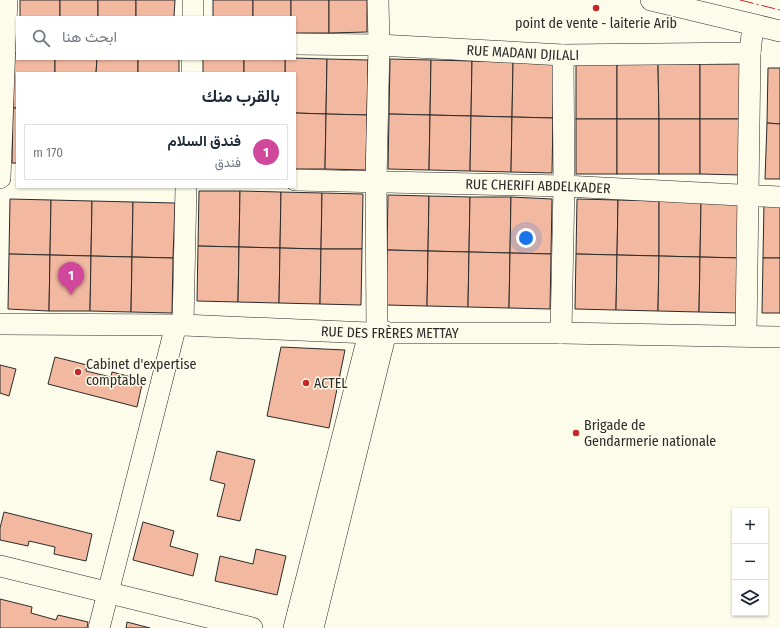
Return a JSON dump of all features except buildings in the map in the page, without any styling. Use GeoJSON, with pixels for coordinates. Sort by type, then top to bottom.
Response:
{"type":"FeatureCollection","features":[{"type":"Feature","properties":{"kind":"street"},"geometry":{"type":"LineString","coordinates":[[8,0],[0,178],[16,177]]}},
{"type":"Feature","properties":{"kind":"street"},"geometry":{"type":"LineString","coordinates":[[193,0],[193,16]]}},
{"type":"Feature","properties":{"kind":"street"},"geometry":{"type":"LineString","coordinates":[[313,628],[377,333],[376,181],[379,45],[378,0]]}},
{"type":"Feature","properties":{"kind":"street"},"geometry":{"type":"LineString","coordinates":[[651,0],[780,31]]}},
{"type":"Feature","properties":{"kind":"street"},"geometry":{"type":"LineString","coordinates":[[746,335],[750,53],[753,25]]}},
{"type":"Feature","properties":{"kind":"street","name":"RUE MADANI DJILALI"},"geometry":{"type":"LineString","coordinates":[[296,44],[379,45],[563,55],[750,53]]}},
{"type":"Feature","properties":{"kind":"street"},"geometry":{"type":"LineString","coordinates":[[561,333],[564,186],[563,55]]}},
{"type":"Feature","properties":{"kind":"street"},"geometry":{"type":"LineString","coordinates":[[192,60],[192,72]]}},
{"type":"Feature","properties":{"kind":"street","name":"RUE CHERIFI ABDELKADER"},"geometry":{"type":"LineString","coordinates":[[296,180],[564,186],[780,197]]}},
{"type":"Feature","properties":{"kind":"street"},"geometry":{"type":"LineString","coordinates":[[99,628],[107,592],[180,325],[186,188]]}},
{"type":"Feature","properties":{"kind":"street","name":"RUE DES FRÈRES METTAY"},"geometry":{"type":"LineString","coordinates":[[0,324],[180,325],[377,333],[561,333],[780,336]]}},
{"type":"Feature","properties":{"kind":"street"},"geometry":{"type":"LineString","coordinates":[[294,628],[377,333]]}},
{"type":"Feature","properties":{"kind":"street"},"geometry":{"type":"LineString","coordinates":[[0,566],[252,628]]}},
{"type":"Feature","properties":{"kind":"power"},"geometry":{"type":"LineString","coordinates":[[740,0],[780,10]]}},
{"type":"Feature","properties":{"kind":"place","name":"point de vente - laiterie Arib"},"geometry":{"type":"Point","coordinates":[596,8]}},
{"type":"Feature","properties":{"kind":"place","name":"فندق السلام"},"geometry":{"type":"Point","coordinates":[71,295]}},
{"type":"Feature","properties":{"kind":"place","name":"Cabinet d'expertise comptable"},"geometry":{"type":"Point","coordinates":[78,372]}},
{"type":"Feature","properties":{"kind":"place","name":"ACTEL"},"geometry":{"type":"Point","coordinates":[306,383]}},
{"type":"Feature","properties":{"kind":"place","name":"Brigade de Gendarmerie nationale"},"geometry":{"type":"Point","coordinates":[576,433]}}]}
